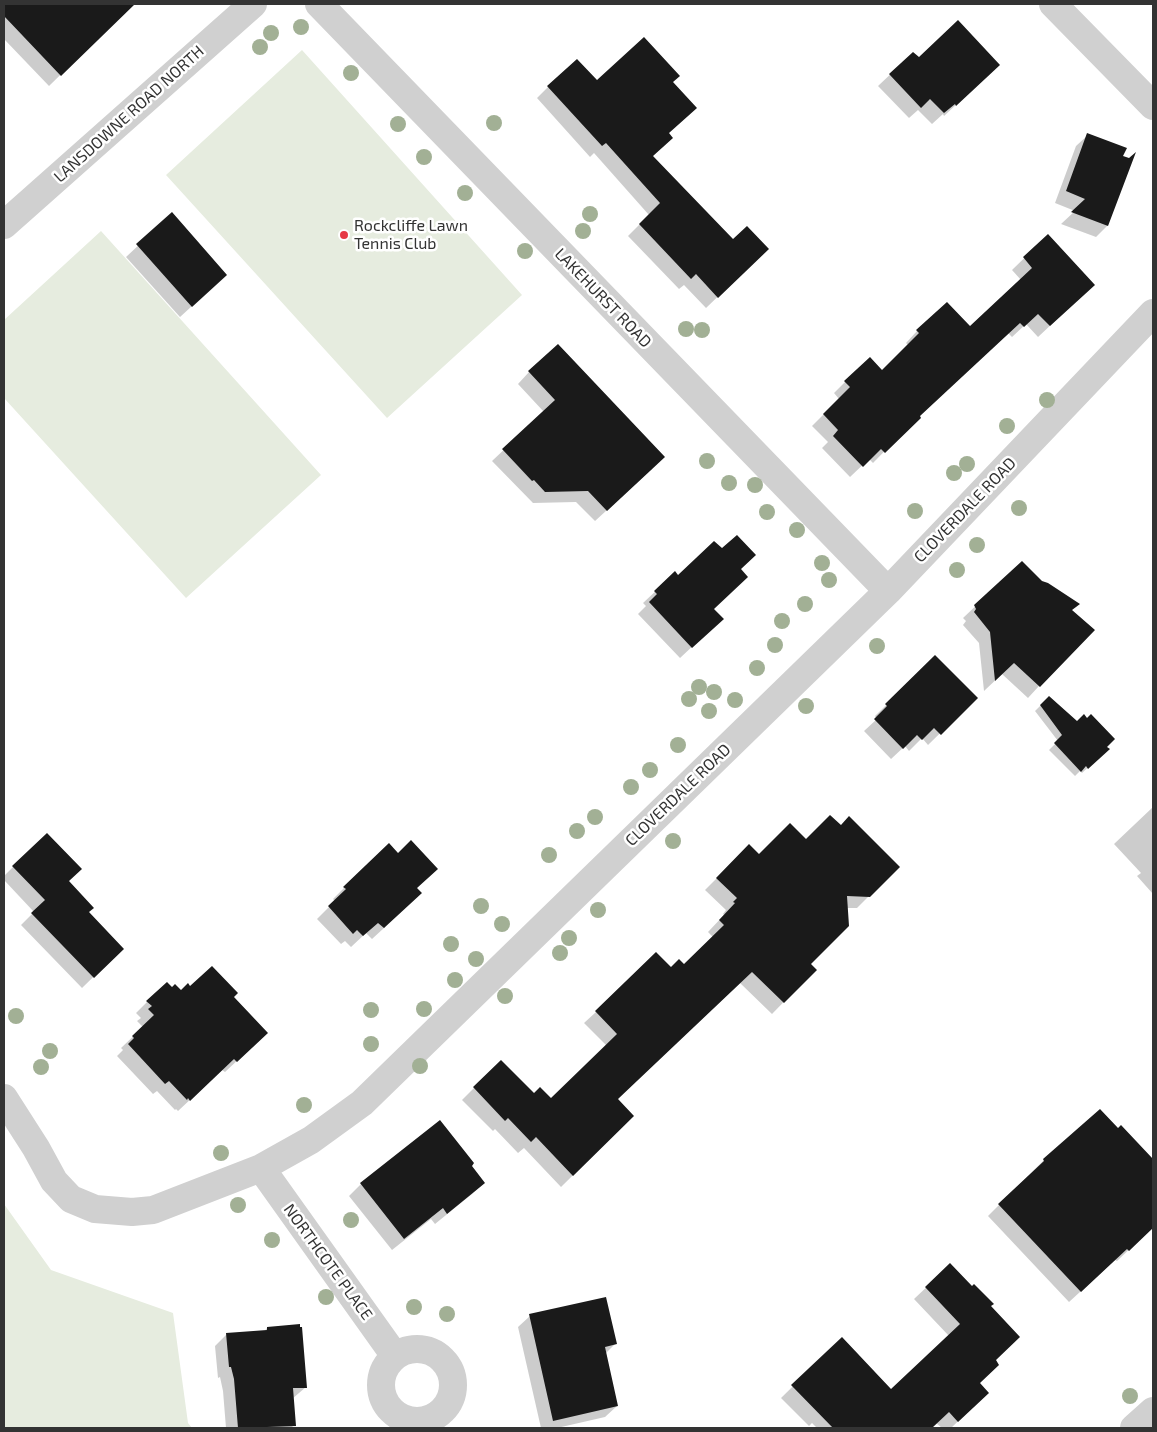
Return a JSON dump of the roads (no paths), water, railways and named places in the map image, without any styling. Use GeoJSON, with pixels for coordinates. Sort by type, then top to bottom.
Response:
{"type":"FeatureCollection","features":[{"type":"Feature","properties":{"kind":"street","name":"LANSDOWNE ROAD NORTH"},"geometry":{"type":"LineString","coordinates":[[4,225],[253,4]]}},
{"type":"Feature","properties":{"kind":"street","name":"LAKEHURST ROAD"},"geometry":{"type":"LineString","coordinates":[[318,4],[888,591]]}},
{"type":"Feature","properties":{"kind":"street"},"geometry":{"type":"LineString","coordinates":[[1054,4],[1153,106]]}},
{"type":"Feature","properties":{"kind":"street","name":"CLOVERDALE ROAD"},"geometry":{"type":"LineString","coordinates":[[4,1098],[36,1148],[54,1181],[71,1199],[95,1209],[132,1212],[153,1210],[260,1168],[311,1140],[362,1103],[888,591],[1153,313]]}},
{"type":"Feature","properties":{"kind":"street","name":"NORTHCOTE PLACE"},"geometry":{"type":"LineString","coordinates":[[260,1168],[395,1356]]}},
{"type":"Feature","properties":{"kind":"street"},"geometry":{"type":"LineString","coordinates":[[1134,1428],[1153,1411]]}},
{"type":"Feature","properties":{"kind":"place","name":"Rockcliffe Lawn Tennis Club"},"geometry":{"type":"Point","coordinates":[344,235]}}]}
